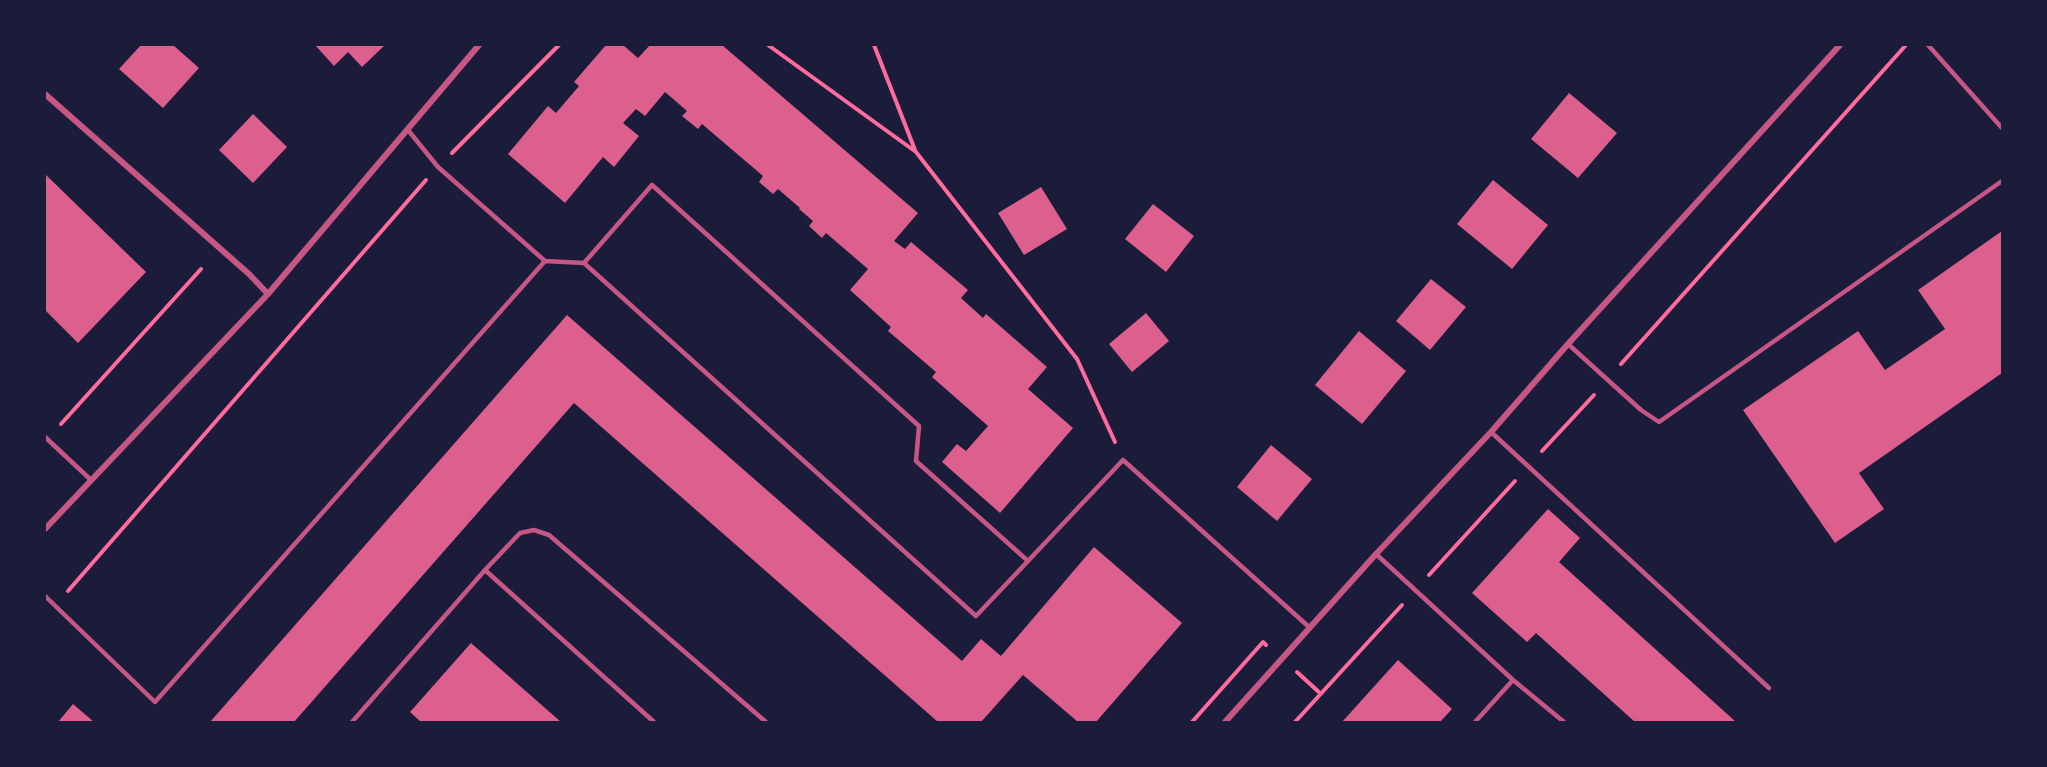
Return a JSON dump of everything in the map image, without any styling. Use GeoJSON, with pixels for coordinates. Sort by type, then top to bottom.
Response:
{"type":"FeatureCollection","features":[{"type":"Feature","properties":{"kind":"street"},"geometry":{"type":"LineString","coordinates":[[45,529],[268,294],[479,45]]}},
{"type":"Feature","properties":{"kind":"street"},"geometry":{"type":"LineString","coordinates":[[1225,722],[1376,554],[1491,432],[1840,45]]}},
{"type":"Feature","properties":{"kind":"street"},"geometry":{"type":"LineString","coordinates":[[46,96],[249,274],[268,294]]}},
{"type":"Feature","properties":{"kind":"lane"},"geometry":{"type":"LineString","coordinates":[[1928,45],[2002,128]]}},
{"type":"Feature","properties":{"kind":"lane"},"geometry":{"type":"LineString","coordinates":[[408,130],[438,167],[545,261],[584,263],[976,616],[1123,460],[1310,627]]}},
{"type":"Feature","properties":{"kind":"lane"},"geometry":{"type":"LineString","coordinates":[[1568,344],[1641,410],[1659,422],[2002,181]]}},
{"type":"Feature","properties":{"kind":"lane"},"geometry":{"type":"LineString","coordinates":[[584,263],[652,185],[919,426],[916,461],[1028,561]]}},
{"type":"Feature","properties":{"kind":"lane"},"geometry":{"type":"LineString","coordinates":[[45,596],[155,702],[545,261]]}},
{"type":"Feature","properties":{"kind":"lane"},"geometry":{"type":"LineString","coordinates":[[1491,432],[1769,688]]}},
{"type":"Feature","properties":{"kind":"lane"},"geometry":{"type":"LineString","coordinates":[[46,438],[91,480]]}},
{"type":"Feature","properties":{"kind":"lane"},"geometry":{"type":"LineString","coordinates":[[352,722],[520,533],[534,530],[549,535],[766,722]]}},
{"type":"Feature","properties":{"kind":"lane"},"geometry":{"type":"LineString","coordinates":[[1376,554],[1514,680],[1564,722]]}},
{"type":"Feature","properties":{"kind":"lane"},"geometry":{"type":"LineString","coordinates":[[485,570],[654,722]]}},
{"type":"Feature","properties":{"kind":"lane"},"geometry":{"type":"LineString","coordinates":[[1475,722],[1514,680]]}},
{"type":"Feature","properties":{"kind":"path"},"geometry":{"type":"LineString","coordinates":[[56,605],[438,167],[559,45]]}},
{"type":"Feature","properties":{"kind":"path"},"geometry":{"type":"LineString","coordinates":[[768,45],[916,152],[1077,359],[1123,460]]}},
{"type":"Feature","properties":{"kind":"path"},"geometry":{"type":"LineString","coordinates":[[874,45],[916,152]]}},
{"type":"Feature","properties":{"kind":"path"},"geometry":{"type":"LineString","coordinates":[[46,438],[201,268]]}},
{"type":"Feature","properties":{"kind":"path"},"geometry":{"type":"LineString","coordinates":[[1192,722],[1263,642]]}},
{"type":"Feature","properties":{"kind":"building"},"geometry":{"type":"Polygon","coordinates":[[[141,45],[173,45],[199,68],[163,108],[119,69],[141,45]]]}},
{"type":"Feature","properties":{"kind":"building"},"geometry":{"type":"Polygon","coordinates":[[[315,45],[385,45],[362,67],[348,52],[334,66],[315,45]]]}},
{"type":"Feature","properties":{"kind":"building"},"geometry":{"type":"Polygon","coordinates":[[[606,45],[623,45],[638,58],[650,45],[722,45],[918,213],[894,241],[905,249],[911,242],[968,290],[961,298],[983,318],[986,314],[1047,367],[1028,389],[1073,428],[1000,513],[942,462],[957,444],[966,451],[988,426],[932,377],[936,372],[888,331],[891,327],[850,290],[868,269],[826,233],[822,238],[809,226],[813,221],[800,208],[778,189],[773,194],[759,182],[763,176],[702,124],[698,129],[682,116],[687,111],[665,92],[645,116],[636,109],[623,123],[639,136],[614,167],[603,157],[565,203],[508,154],[548,106],[556,113],[579,86],[574,82],[606,45]]]}},
{"type":"Feature","properties":{"kind":"building"},"geometry":{"type":"Polygon","coordinates":[[[1569,93],[1617,133],[1578,178],[1531,139],[1569,93]]]}},
{"type":"Feature","properties":{"kind":"building"},"geometry":{"type":"Polygon","coordinates":[[[253,114],[287,147],[253,183],[219,150],[253,114]]]}},
{"type":"Feature","properties":{"kind":"building"},"geometry":{"type":"Polygon","coordinates":[[[45,174],[146,272],[78,343],[45,310],[45,174]]]}},
{"type":"Feature","properties":{"kind":"building"},"geometry":{"type":"Polygon","coordinates":[[[1493,180],[1548,225],[1512,269],[1457,224],[1493,180]]]}},
{"type":"Feature","properties":{"kind":"building"},"geometry":{"type":"Polygon","coordinates":[[[1041,187],[1067,229],[1024,255],[998,213],[1041,187]]]}},
{"type":"Feature","properties":{"kind":"building"},"geometry":{"type":"Polygon","coordinates":[[[1153,204],[1194,236],[1166,272],[1125,239],[1153,204]]]}},
{"type":"Feature","properties":{"kind":"building"},"geometry":{"type":"Polygon","coordinates":[[[2002,231],[2002,373],[1859,473],[1884,509],[1835,543],[1743,410],[1858,331],[1885,370],[1945,329],[1918,290],[2002,231]]]}},
{"type":"Feature","properties":{"kind":"building"},"geometry":{"type":"Polygon","coordinates":[[[1431,279],[1466,307],[1430,350],[1396,321],[1431,279]]]}},
{"type":"Feature","properties":{"kind":"building"},"geometry":{"type":"Polygon","coordinates":[[[1146,313],[1169,341],[1132,372],[1109,344],[1146,313]]]}},
{"type":"Feature","properties":{"kind":"building"},"geometry":{"type":"Polygon","coordinates":[[[567,315],[962,661],[981,639],[1001,656],[1094,547],[1182,623],[1096,722],[1078,722],[1023,675],[981,722],[938,722],[574,403],[294,722],[210,722],[567,315]]]}},
{"type":"Feature","properties":{"kind":"building"},"geometry":{"type":"Polygon","coordinates":[[[1359,331],[1406,371],[1362,424],[1315,385],[1359,331]]]}},
{"type":"Feature","properties":{"kind":"building"},"geometry":{"type":"Polygon","coordinates":[[[1271,445],[1312,479],[1277,521],[1237,487],[1271,445]]]}},
{"type":"Feature","properties":{"kind":"building"},"geometry":{"type":"Polygon","coordinates":[[[1548,509],[1580,538],[1559,562],[1736,722],[1635,722],[1536,633],[1527,642],[1472,593],[1548,509]]]}},
{"type":"Feature","properties":{"kind":"building"},"geometry":{"type":"Polygon","coordinates":[[[471,643],[561,722],[421,722],[410,712],[471,643]]]}},
{"type":"Feature","properties":{"kind":"building"},"geometry":{"type":"Polygon","coordinates":[[[1398,660],[1452,709],[1440,722],[1342,722],[1398,660]]]}},
{"type":"Feature","properties":{"kind":"building"},"geometry":{"type":"Polygon","coordinates":[[[73,704],[94,722],[58,722],[73,704]]]}}]}
